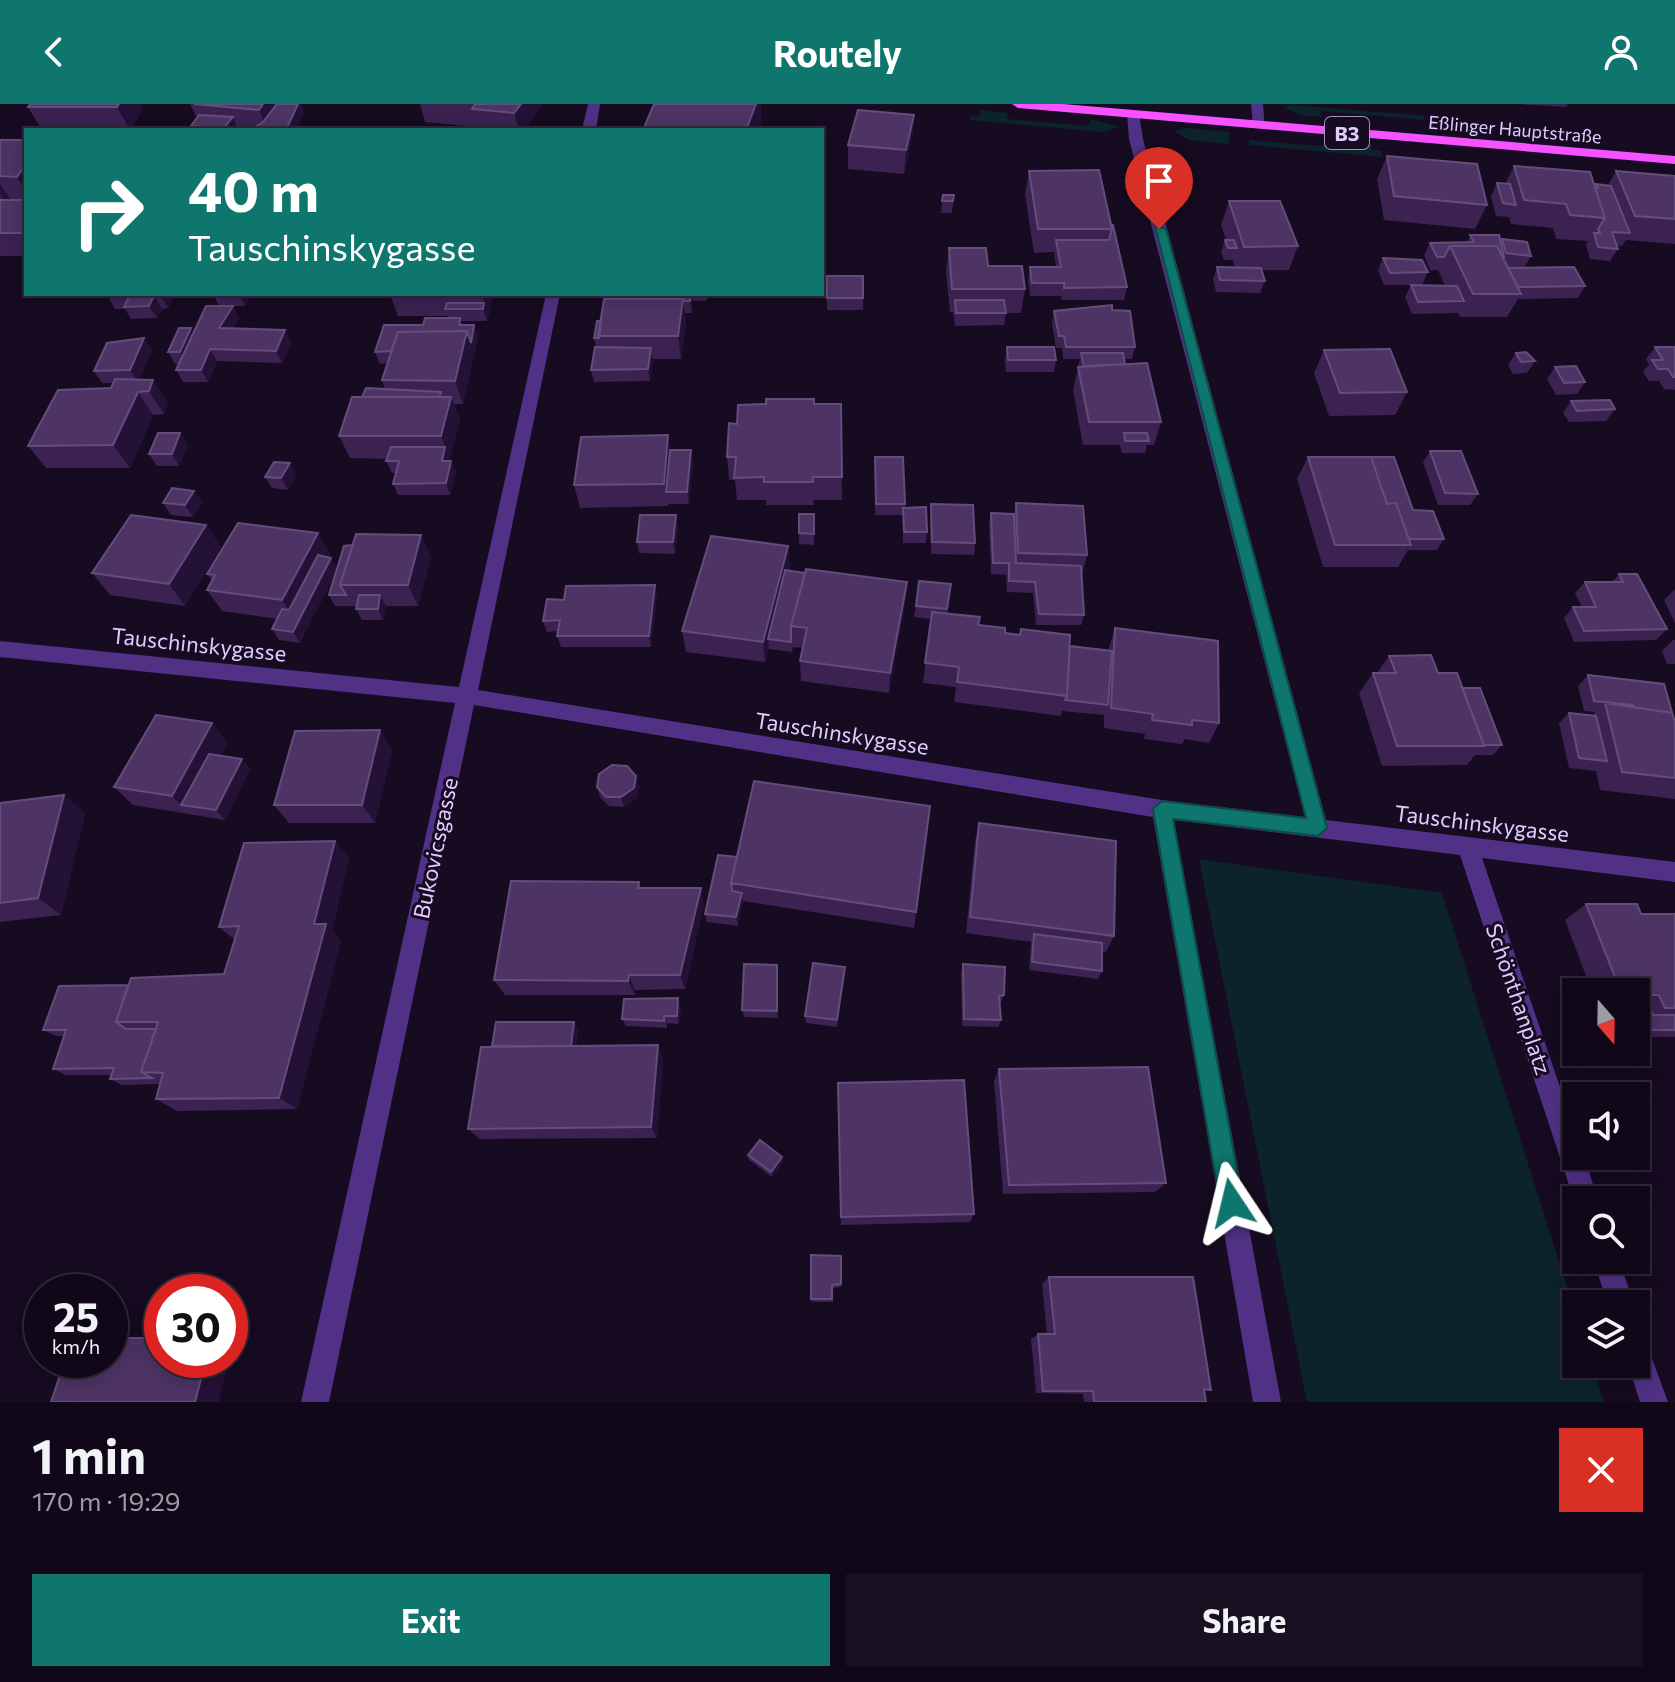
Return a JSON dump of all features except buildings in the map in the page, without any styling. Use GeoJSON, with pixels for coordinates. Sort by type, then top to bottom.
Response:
{"type":"FeatureCollection","features":[{"type":"Feature","properties":{"kind":"main road","name":"Eßlinger Hauptstraße"},"geometry":{"type":"LineString","coordinates":[[1018,104],[1675,160]]}},
{"type":"Feature","properties":{"kind":"street"},"geometry":{"type":"LineString","coordinates":[[589,128],[594,104]]}},
{"type":"Feature","properties":{"kind":"street"},"geometry":{"type":"LineString","coordinates":[[1257,104],[1260,126]]}},
{"type":"Feature","properties":{"kind":"street"},"geometry":{"type":"LineString","coordinates":[[1133,114],[1136,139],[1318,828]]}},
{"type":"Feature","properties":{"kind":"street","name":"Bukovicsgasse"},"geometry":{"type":"LineString","coordinates":[[315,1402],[553,296]]}},
{"type":"Feature","properties":{"kind":"street","name":"Tauschinskygasse"},"geometry":{"type":"LineString","coordinates":[[0,649],[467,696],[1162,809],[1467,844],[1675,872]]}},
{"type":"Feature","properties":{"kind":"street"},"geometry":{"type":"LineString","coordinates":[[1162,809],[1267,1402]]}},
{"type":"Feature","properties":{"kind":"street","name":"Schönthanplatz"},"geometry":{"type":"LineString","coordinates":[[1467,844],[1581,1186]]}},
{"type":"Feature","properties":{"kind":"street"},"geometry":{"type":"LineString","coordinates":[[1646,1378],[1654,1402]]}},
{"type":"Feature","properties":{"kind":"shaded area"},"geometry":{"type":"Polygon","coordinates":[[[1293,105],[1424,116],[1425,120],[1320,111],[1321,117],[1300,115],[1284,107],[1293,105]]]}},
{"type":"Feature","properties":{"kind":"shaded area"},"geometry":{"type":"Polygon","coordinates":[[[981,110],[1008,113],[1007,119],[1089,126],[1090,119],[1120,127],[1103,132],[970,120],[970,115],[979,116],[981,110]]]}},
{"type":"Feature","properties":{"kind":"shaded area"},"geometry":{"type":"Polygon","coordinates":[[[1442,118],[1553,127],[1555,131],[1493,126],[1494,132],[1467,130],[1466,124],[1442,121],[1442,118]]]}},
{"type":"Feature","properties":{"kind":"shaded area"},"geometry":{"type":"Polygon","coordinates":[[[1186,128],[1229,132],[1229,144],[1189,140],[1173,131],[1186,128]]]}},
{"type":"Feature","properties":{"kind":"shaded area"},"geometry":{"type":"Polygon","coordinates":[[[1249,140],[1344,148],[1344,142],[1371,144],[1372,150],[1381,151],[1383,157],[1249,145],[1249,140]]]}},
{"type":"Feature","properties":{"kind":"shaded area"},"geometry":{"type":"Polygon","coordinates":[[[1199,859],[1442,893],[1568,1290],[1562,1290],[1562,1378],[1596,1378],[1604,1402],[1307,1402],[1199,859]]]}},
{"type":"Feature","properties":{"kind":"route"},"geometry":{"type":"LineString","coordinates":[[1159,229],[1318,828],[1162,809],[1232,1203]]}}]}
